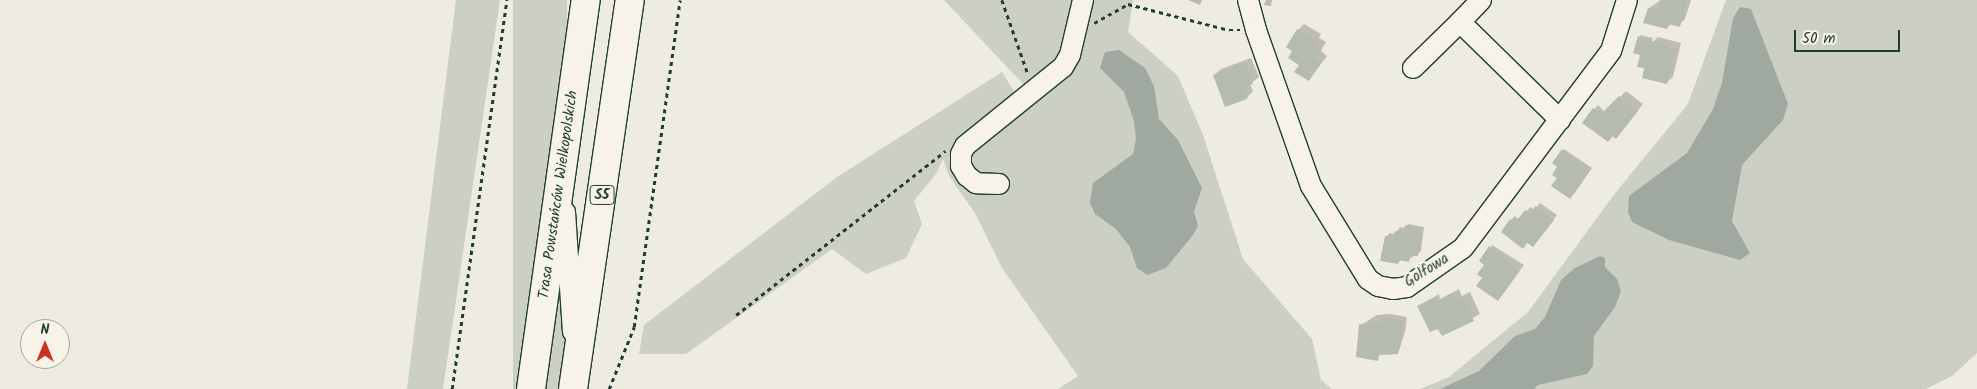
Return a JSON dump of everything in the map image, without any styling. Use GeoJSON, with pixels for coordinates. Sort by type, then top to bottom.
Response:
{"type":"FeatureCollection","features":[{"type":"Feature","properties":{"kind":"highway","name":"Trasa Powstańców Wielkopolskich"},"geometry":{"type":"LineString","coordinates":[[533,376],[586,0]]}},
{"type":"Feature","properties":{"kind":"highway","name":"S5"},"geometry":{"type":"LineString","coordinates":[[574,379],[630,0]]}},
{"type":"Feature","properties":{"kind":"lane"},"geometry":{"type":"LineString","coordinates":[[1000,184],[976,183],[966,176],[961,166],[965,146],[1062,67],[1070,55],[1084,0]]}},
{"type":"Feature","properties":{"kind":"lane","name":"Golfowa"},"geometry":{"type":"LineString","coordinates":[[1248,0],[1256,30],[1311,186],[1356,263],[1378,286],[1393,289],[1407,287],[1463,248],[1611,51],[1627,0]]}},
{"type":"Feature","properties":{"kind":"lane"},"geometry":{"type":"LineString","coordinates":[[1413,68],[1481,0]]}},
{"type":"Feature","properties":{"kind":"lane"},"geometry":{"type":"LineString","coordinates":[[1460,22],[1560,120]]}},
{"type":"Feature","properties":{"kind":"lane"},"geometry":{"type":"LineString","coordinates":[[562,172],[574,379]]}},
{"type":"Feature","properties":{"kind":"lane"},"geometry":{"type":"LineString","coordinates":[[533,376],[604,178]]}},
{"type":"Feature","properties":{"kind":"path"},"geometry":{"type":"LineString","coordinates":[[452,389],[507,0]]}},
{"type":"Feature","properties":{"kind":"path"},"geometry":{"type":"LineString","coordinates":[[609,389],[634,327],[680,0]]}},
{"type":"Feature","properties":{"kind":"path"},"geometry":{"type":"LineString","coordinates":[[1002,0],[1030,77]]}},
{"type":"Feature","properties":{"kind":"path"},"geometry":{"type":"LineString","coordinates":[[1074,36],[1128,4],[1229,30],[1256,30]]}},
{"type":"Feature","properties":{"kind":"path"},"geometry":{"type":"LineString","coordinates":[[736,315],[947,150]]}},
{"type":"Feature","properties":{"kind":"shaded area"},"geometry":{"type":"Polygon","coordinates":[[[456,0],[500,0],[443,389],[407,389],[456,0]]]}},
{"type":"Feature","properties":{"kind":"shaded area"},"geometry":{"type":"Polygon","coordinates":[[[513,0],[567,0],[567,389],[513,389],[513,0]]]}},
{"type":"Feature","properties":{"kind":"shaded area"},"geometry":{"type":"Polygon","coordinates":[[[944,0],[1133,0],[1128,32],[1178,76],[1203,135],[1243,259],[1312,339],[1321,380],[1332,389],[1058,389],[1078,376],[1002,268],[975,213],[949,176],[943,159],[936,174],[914,201],[922,224],[906,258],[866,274],[832,249],[686,354],[639,354],[644,325],[837,177],[1002,72],[1015,93],[1034,79],[1023,84],[944,0]]]}},
{"type":"Feature","properties":{"kind":"shaded area"},"geometry":{"type":"Polygon","coordinates":[[[1726,0],[1977,0],[1977,353],[1952,376],[1926,389],[1420,389],[1449,377],[1528,312],[1616,192],[1688,104],[1726,0]]]}},
{"type":"Feature","properties":{"kind":"shaded area"},"geometry":{"type":"Polygon","coordinates":[[[1740,7],[1751,9],[1788,104],[1783,120],[1742,165],[1732,221],[1750,253],[1740,260],[1669,240],[1632,222],[1628,212],[1629,196],[1687,153],[1713,109],[1722,83],[1733,18],[1740,7]]]}},
{"type":"Feature","properties":{"kind":"shaded area"},"geometry":{"type":"Polygon","coordinates":[[[1119,50],[1145,68],[1154,86],[1159,119],[1178,140],[1202,188],[1194,211],[1198,226],[1193,235],[1166,268],[1147,275],[1137,268],[1130,247],[1116,229],[1095,214],[1090,203],[1093,183],[1133,154],[1136,139],[1134,121],[1124,92],[1100,68],[1105,52],[1119,50]]]}},
{"type":"Feature","properties":{"kind":"shaded area"},"geometry":{"type":"Polygon","coordinates":[[[1600,256],[1605,258],[1605,267],[1617,279],[1621,291],[1615,307],[1594,336],[1593,366],[1587,374],[1538,385],[1534,389],[1440,389],[1479,371],[1515,336],[1535,329],[1545,317],[1561,280],[1575,268],[1600,256]]]}},
{"type":"Feature","properties":{"kind":"building"},"geometry":{"type":"Polygon","coordinates":[[[1188,0],[1202,0],[1200,5],[1188,0]]]}},
{"type":"Feature","properties":{"kind":"building"},"geometry":{"type":"Polygon","coordinates":[[[1266,0],[1272,0],[1271,6],[1264,5],[1266,0]]]}},
{"type":"Feature","properties":{"kind":"building"},"geometry":{"type":"Polygon","coordinates":[[[1660,0],[1687,0],[1680,27],[1669,24],[1667,29],[1643,23],[1648,8],[1657,10],[1660,0]]]}},
{"type":"Feature","properties":{"kind":"building"},"geometry":{"type":"Polygon","coordinates":[[[1297,29],[1316,41],[1314,44],[1321,49],[1315,58],[1322,62],[1309,81],[1294,72],[1299,65],[1288,58],[1292,51],[1286,47],[1297,29]]]}},
{"type":"Feature","properties":{"kind":"building"},"geometry":{"type":"Polygon","coordinates":[[[1638,36],[1676,49],[1667,84],[1642,78],[1644,68],[1637,67],[1640,55],[1633,53],[1638,36]]]}},
{"type":"Feature","properties":{"kind":"building"},"geometry":{"type":"Polygon","coordinates":[[[1245,63],[1253,84],[1243,88],[1247,99],[1225,107],[1213,75],[1245,63]]]}},
{"type":"Feature","properties":{"kind":"building"},"geometry":{"type":"Polygon","coordinates":[[[1619,96],[1638,111],[1616,139],[1613,136],[1608,142],[1582,123],[1593,108],[1601,114],[1619,96]]]}},
{"type":"Feature","properties":{"kind":"building"},"geometry":{"type":"Polygon","coordinates":[[[1562,149],[1589,172],[1570,199],[1551,186],[1557,178],[1552,175],[1557,167],[1552,163],[1562,149]]]}},
{"type":"Feature","properties":{"kind":"building"},"geometry":{"type":"Polygon","coordinates":[[[1535,206],[1554,220],[1533,247],[1527,243],[1523,249],[1501,232],[1510,219],[1515,223],[1525,210],[1530,214],[1535,206]]]}},
{"type":"Feature","properties":{"kind":"building"},"geometry":{"type":"Polygon","coordinates":[[[1405,225],[1423,228],[1418,256],[1410,255],[1409,262],[1399,260],[1398,264],[1380,261],[1385,236],[1393,238],[1395,231],[1404,232],[1405,225]]]}},
{"type":"Feature","properties":{"kind":"building"},"geometry":{"type":"Polygon","coordinates":[[[1489,246],[1519,272],[1498,301],[1476,286],[1482,278],[1477,274],[1484,265],[1479,261],[1489,246]]]}},
{"type":"Feature","properties":{"kind":"building"},"geometry":{"type":"Polygon","coordinates":[[[1452,294],[1455,301],[1463,297],[1474,321],[1442,336],[1438,329],[1430,332],[1417,306],[1435,297],[1437,301],[1452,294]]]}},
{"type":"Feature","properties":{"kind":"building"},"geometry":{"type":"Polygon","coordinates":[[[1384,317],[1404,321],[1398,354],[1379,355],[1378,361],[1356,357],[1359,324],[1368,326],[1370,320],[1383,323],[1384,317]]]}}]}
